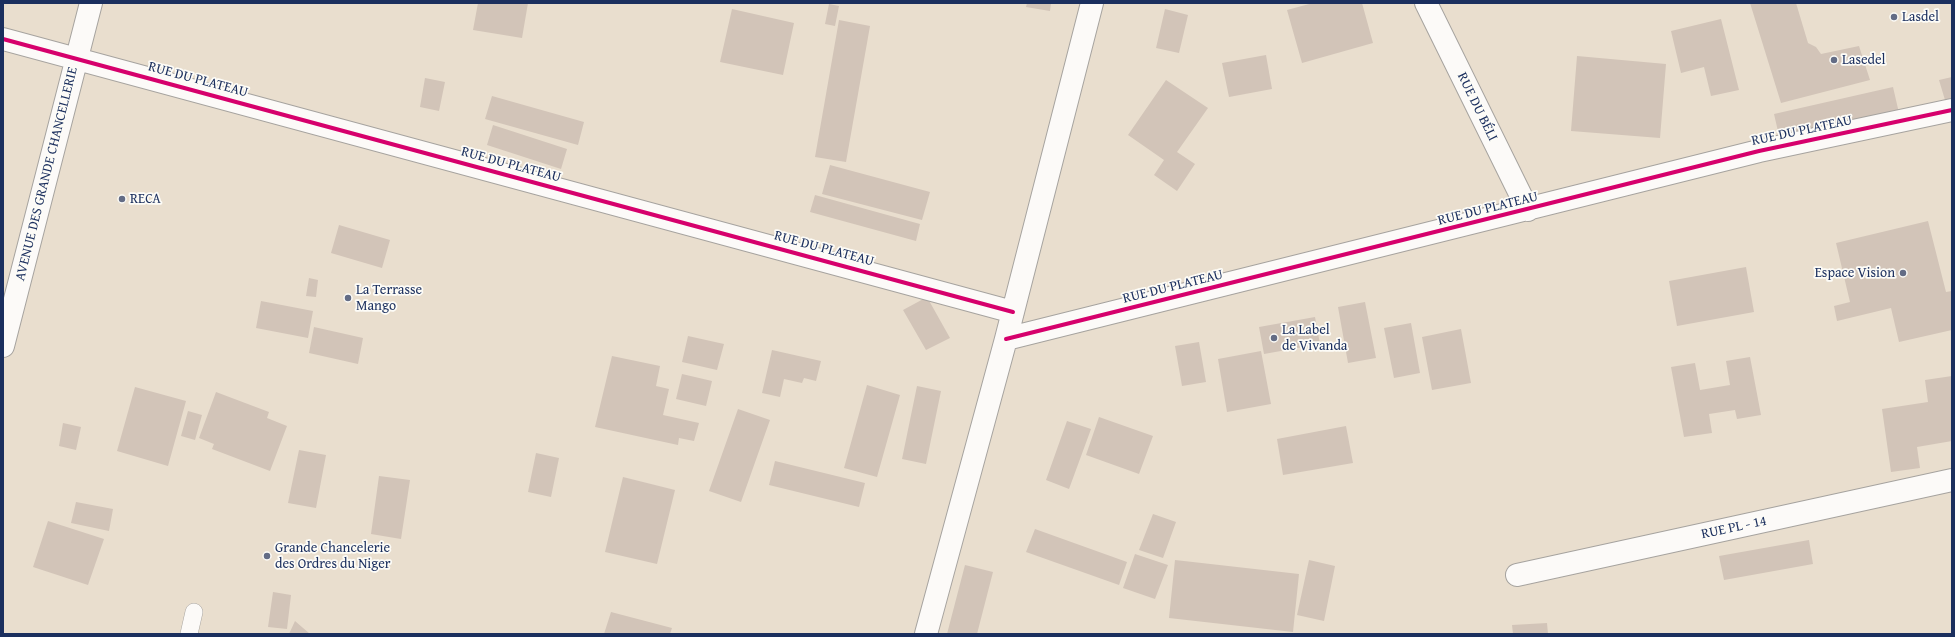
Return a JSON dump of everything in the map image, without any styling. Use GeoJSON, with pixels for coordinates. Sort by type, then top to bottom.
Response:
{"type":"FeatureCollection","features":[{"type":"Feature","properties":{"kind":"street","name":"AVENUE DES GRANDE CHANCELLERIE"},"geometry":{"type":"LineString","coordinates":[[3,346],[76,59],[92,3]]}},
{"type":"Feature","properties":{"kind":"street"},"geometry":{"type":"LineString","coordinates":[[926,634],[1006,339],[1092,3]]}},
{"type":"Feature","properties":{"kind":"street","name":"RUE DU BÉLI"},"geometry":{"type":"LineString","coordinates":[[1426,3],[1528,210]]}},
{"type":"Feature","properties":{"kind":"street","name":"RUE DU PLATEAU"},"geometry":{"type":"LineString","coordinates":[[3,39],[1013,312]]}},
{"type":"Feature","properties":{"kind":"street","name":"RUE DU PLATEAU"},"geometry":{"type":"LineString","coordinates":[[1006,339],[1760,151],[1952,110]]}},
{"type":"Feature","properties":{"kind":"street","name":"RUE PL - 14"},"geometry":{"type":"LineString","coordinates":[[1517,575],[1952,480]]}},
{"type":"Feature","properties":{"kind":"lane"},"geometry":{"type":"LineString","coordinates":[[189,634],[194,612]]}},
{"type":"Feature","properties":{"kind":"building"},"geometry":{"type":"Polygon","coordinates":[[[478,3],[528,3],[522,38],[473,30],[478,3]]]}},
{"type":"Feature","properties":{"kind":"building"},"geometry":{"type":"Polygon","coordinates":[[[1027,3],[1051,3],[1050,11],[1026,7],[1027,3]]]}},
{"type":"Feature","properties":{"kind":"building"},"geometry":{"type":"Polygon","coordinates":[[[1313,3],[1362,3],[1373,43],[1302,63],[1287,10],[1313,3]]]}},
{"type":"Feature","properties":{"kind":"building"},"geometry":{"type":"Polygon","coordinates":[[[1750,3],[1796,3],[1808,43],[1816,47],[1821,54],[1859,46],[1870,80],[1781,103],[1750,3]]]}},
{"type":"Feature","properties":{"kind":"building"},"geometry":{"type":"Polygon","coordinates":[[[829,4],[839,6],[835,26],[825,24],[829,4]]]}},
{"type":"Feature","properties":{"kind":"building"},"geometry":{"type":"Polygon","coordinates":[[[732,9],[794,23],[783,75],[720,62],[732,9]]]}},
{"type":"Feature","properties":{"kind":"building"},"geometry":{"type":"Polygon","coordinates":[[[1165,9],[1188,15],[1179,53],[1156,48],[1165,9]]]}},
{"type":"Feature","properties":{"kind":"building"},"geometry":{"type":"Polygon","coordinates":[[[1721,19],[1739,90],[1711,96],[1704,67],[1681,73],[1671,31],[1721,19]]]}},
{"type":"Feature","properties":{"kind":"building"},"geometry":{"type":"Polygon","coordinates":[[[839,20],[870,26],[846,162],[815,157],[839,20]]]}},
{"type":"Feature","properties":{"kind":"building"},"geometry":{"type":"Polygon","coordinates":[[[1266,55],[1272,89],[1229,97],[1222,63],[1266,55]]]}},
{"type":"Feature","properties":{"kind":"building"},"geometry":{"type":"Polygon","coordinates":[[[1577,56],[1666,64],[1660,138],[1571,131],[1577,56]]]}},
{"type":"Feature","properties":{"kind":"building"},"geometry":{"type":"Polygon","coordinates":[[[1952,77],[1952,98],[1945,100],[1939,80],[1952,77]]]}},
{"type":"Feature","properties":{"kind":"building"},"geometry":{"type":"Polygon","coordinates":[[[425,78],[445,82],[439,111],[420,107],[425,78]]]}},
{"type":"Feature","properties":{"kind":"building"},"geometry":{"type":"Polygon","coordinates":[[[1166,80],[1208,108],[1177,152],[1195,164],[1177,191],[1154,175],[1164,160],[1128,135],[1166,80]]]}},
{"type":"Feature","properties":{"kind":"building"},"geometry":{"type":"Polygon","coordinates":[[[1893,87],[1899,113],[1780,140],[1774,114],[1893,87]]]}},
{"type":"Feature","properties":{"kind":"building"},"geometry":{"type":"Polygon","coordinates":[[[492,96],[584,122],[578,145],[485,119],[492,96]]]}},
{"type":"Feature","properties":{"kind":"building"},"geometry":{"type":"Polygon","coordinates":[[[493,125],[567,149],[561,169],[487,145],[493,125]]]}},
{"type":"Feature","properties":{"kind":"building"},"geometry":{"type":"Polygon","coordinates":[[[830,165],[930,192],[922,220],[822,194],[830,165]]]}},
{"type":"Feature","properties":{"kind":"building"},"geometry":{"type":"Polygon","coordinates":[[[815,195],[920,224],[916,241],[810,212],[815,195]]]}},
{"type":"Feature","properties":{"kind":"building"},"geometry":{"type":"Polygon","coordinates":[[[1928,221],[1946,292],[1952,291],[1952,330],[1899,342],[1891,308],[1837,321],[1834,306],[1850,302],[1836,243],[1928,221]]]}},
{"type":"Feature","properties":{"kind":"building"},"geometry":{"type":"Polygon","coordinates":[[[339,225],[390,240],[382,268],[331,253],[339,225]]]}},
{"type":"Feature","properties":{"kind":"building"},"geometry":{"type":"Polygon","coordinates":[[[1746,267],[1754,312],[1677,326],[1669,281],[1746,267]]]}},
{"type":"Feature","properties":{"kind":"building"},"geometry":{"type":"Polygon","coordinates":[[[309,278],[318,280],[316,297],[306,296],[309,278]]]}},
{"type":"Feature","properties":{"kind":"building"},"geometry":{"type":"Polygon","coordinates":[[[927,297],[950,338],[926,350],[903,310],[927,297]]]}},
{"type":"Feature","properties":{"kind":"building"},"geometry":{"type":"Polygon","coordinates":[[[261,301],[313,311],[308,338],[256,328],[261,301]]]}},
{"type":"Feature","properties":{"kind":"building"},"geometry":{"type":"Polygon","coordinates":[[[1365,302],[1376,358],[1348,363],[1338,307],[1365,302]]]}},
{"type":"Feature","properties":{"kind":"building"},"geometry":{"type":"Polygon","coordinates":[[[1315,317],[1320,344],[1264,354],[1259,327],[1315,317]]]}},
{"type":"Feature","properties":{"kind":"building"},"geometry":{"type":"Polygon","coordinates":[[[1411,323],[1420,373],[1394,378],[1384,328],[1411,323]]]}},
{"type":"Feature","properties":{"kind":"building"},"geometry":{"type":"Polygon","coordinates":[[[314,327],[363,338],[358,364],[309,353],[314,327]]]}},
{"type":"Feature","properties":{"kind":"building"},"geometry":{"type":"Polygon","coordinates":[[[1461,329],[1471,383],[1432,390],[1422,337],[1461,329]]]}},
{"type":"Feature","properties":{"kind":"building"},"geometry":{"type":"Polygon","coordinates":[[[688,336],[724,344],[717,370],[682,362],[688,336]]]}},
{"type":"Feature","properties":{"kind":"building"},"geometry":{"type":"Polygon","coordinates":[[[1199,342],[1206,382],[1182,386],[1175,346],[1199,342]]]}},
{"type":"Feature","properties":{"kind":"building"},"geometry":{"type":"Polygon","coordinates":[[[772,350],[821,361],[816,381],[804,378],[802,383],[784,379],[780,397],[762,393],[772,350]]]}},
{"type":"Feature","properties":{"kind":"building"},"geometry":{"type":"Polygon","coordinates":[[[1261,351],[1271,404],[1227,412],[1218,359],[1261,351]]]}},
{"type":"Feature","properties":{"kind":"building"},"geometry":{"type":"Polygon","coordinates":[[[612,356],[660,366],[656,386],[669,389],[663,415],[699,423],[694,441],[679,438],[678,445],[595,427],[612,356]]]}},
{"type":"Feature","properties":{"kind":"building"},"geometry":{"type":"Polygon","coordinates":[[[1750,357],[1761,415],[1737,419],[1735,410],[1709,414],[1712,433],[1684,437],[1671,367],[1695,363],[1700,390],[1730,385],[1726,361],[1750,357]]]}},
{"type":"Feature","properties":{"kind":"building"},"geometry":{"type":"Polygon","coordinates":[[[682,374],[712,381],[706,406],[676,399],[682,374]]]}},
{"type":"Feature","properties":{"kind":"building"},"geometry":{"type":"Polygon","coordinates":[[[1952,376],[1952,441],[1917,447],[1920,468],[1891,472],[1882,409],[1928,402],[1925,380],[1952,376]]]}},
{"type":"Feature","properties":{"kind":"building"},"geometry":{"type":"Polygon","coordinates":[[[867,385],[900,395],[877,477],[844,468],[867,385]]]}},
{"type":"Feature","properties":{"kind":"building"},"geometry":{"type":"Polygon","coordinates":[[[917,386],[941,391],[926,464],[902,459],[917,386]]]}},
{"type":"Feature","properties":{"kind":"building"},"geometry":{"type":"Polygon","coordinates":[[[135,387],[186,401],[168,466],[117,451],[135,387]]]}},
{"type":"Feature","properties":{"kind":"building"},"geometry":{"type":"Polygon","coordinates":[[[216,392],[269,412],[267,418],[287,426],[270,471],[212,449],[214,444],[199,438],[216,392]]]}},
{"type":"Feature","properties":{"kind":"building"},"geometry":{"type":"Polygon","coordinates":[[[738,409],[770,420],[741,502],[709,491],[738,409]]]}},
{"type":"Feature","properties":{"kind":"building"},"geometry":{"type":"Polygon","coordinates":[[[188,411],[202,415],[195,440],[181,436],[188,411]]]}},
{"type":"Feature","properties":{"kind":"building"},"geometry":{"type":"Polygon","coordinates":[[[1099,417],[1153,436],[1139,474],[1086,455],[1099,417]]]}},
{"type":"Feature","properties":{"kind":"building"},"geometry":{"type":"Polygon","coordinates":[[[1067,421],[1091,429],[1069,489],[1046,480],[1067,421]]]}},
{"type":"Feature","properties":{"kind":"building"},"geometry":{"type":"Polygon","coordinates":[[[63,423],[81,427],[76,450],[59,446],[63,423]]]}},
{"type":"Feature","properties":{"kind":"building"},"geometry":{"type":"Polygon","coordinates":[[[1346,426],[1353,463],[1283,475],[1277,439],[1346,426]]]}},
{"type":"Feature","properties":{"kind":"building"},"geometry":{"type":"Polygon","coordinates":[[[299,450],[326,455],[316,508],[288,503],[299,450]]]}},
{"type":"Feature","properties":{"kind":"building"},"geometry":{"type":"Polygon","coordinates":[[[536,453],[559,458],[551,497],[528,492],[536,453]]]}},
{"type":"Feature","properties":{"kind":"building"},"geometry":{"type":"Polygon","coordinates":[[[775,461],[865,483],[859,507],[769,485],[775,461]]]}},
{"type":"Feature","properties":{"kind":"building"},"geometry":{"type":"Polygon","coordinates":[[[379,476],[410,480],[401,539],[371,534],[379,476]]]}},
{"type":"Feature","properties":{"kind":"building"},"geometry":{"type":"Polygon","coordinates":[[[623,477],[675,490],[657,564],[605,552],[623,477]]]}},
{"type":"Feature","properties":{"kind":"building"},"geometry":{"type":"Polygon","coordinates":[[[76,502],[113,509],[109,531],[71,523],[76,502]]]}},
{"type":"Feature","properties":{"kind":"building"},"geometry":{"type":"Polygon","coordinates":[[[1153,514],[1176,522],[1163,558],[1139,550],[1153,514]]]}},
{"type":"Feature","properties":{"kind":"building"},"geometry":{"type":"Polygon","coordinates":[[[48,521],[104,539],[88,585],[33,567],[48,521]]]}},
{"type":"Feature","properties":{"kind":"building"},"geometry":{"type":"Polygon","coordinates":[[[1035,529],[1127,562],[1119,585],[1026,552],[1035,529]]]}},
{"type":"Feature","properties":{"kind":"building"},"geometry":{"type":"Polygon","coordinates":[[[1809,540],[1813,564],[1724,580],[1719,556],[1809,540]]]}},
{"type":"Feature","properties":{"kind":"building"},"geometry":{"type":"Polygon","coordinates":[[[1135,554],[1168,565],[1155,599],[1123,588],[1135,554]]]}},
{"type":"Feature","properties":{"kind":"building"},"geometry":{"type":"Polygon","coordinates":[[[1175,560],[1299,574],[1293,632],[1169,618],[1175,560]]]}},
{"type":"Feature","properties":{"kind":"building"},"geometry":{"type":"Polygon","coordinates":[[[1309,560],[1335,566],[1324,621],[1297,615],[1309,560]]]}},
{"type":"Feature","properties":{"kind":"building"},"geometry":{"type":"Polygon","coordinates":[[[965,565],[993,572],[977,634],[947,634],[965,565]]]}},
{"type":"Feature","properties":{"kind":"building"},"geometry":{"type":"Polygon","coordinates":[[[273,592],[291,595],[287,629],[268,627],[273,592]]]}},
{"type":"Feature","properties":{"kind":"building"},"geometry":{"type":"Polygon","coordinates":[[[611,612],[672,628],[670,634],[604,634],[611,612]]]}},
{"type":"Feature","properties":{"kind":"building"},"geometry":{"type":"Polygon","coordinates":[[[295,621],[310,634],[289,634],[295,621]]]}},
{"type":"Feature","properties":{"kind":"building"},"geometry":{"type":"Polygon","coordinates":[[[1547,623],[1548,634],[1513,634],[1512,625],[1547,623]]]}},
{"type":"Feature","properties":{"kind":"cycle path"},"geometry":{"type":"LineString","coordinates":[[3,39],[1013,312]]}},
{"type":"Feature","properties":{"kind":"cycle path"},"geometry":{"type":"LineString","coordinates":[[1006,339],[1759,151],[1952,110]]}},
{"type":"Feature","properties":{"kind":"place","name":"Lasdel"},"geometry":{"type":"Point","coordinates":[1894,17]}},
{"type":"Feature","properties":{"kind":"place","name":"Lasedel"},"geometry":{"type":"Point","coordinates":[1834,60]}},
{"type":"Feature","properties":{"kind":"place","name":"RECA"},"geometry":{"type":"Point","coordinates":[122,199]}},
{"type":"Feature","properties":{"kind":"place","name":"Espace Vision"},"geometry":{"type":"Point","coordinates":[1903,273]}},
{"type":"Feature","properties":{"kind":"place","name":"La Terrasse Mango"},"geometry":{"type":"Point","coordinates":[348,298]}},
{"type":"Feature","properties":{"kind":"place","name":"La Label de Vivanda"},"geometry":{"type":"Point","coordinates":[1274,338]}},
{"type":"Feature","properties":{"kind":"place","name":"Grande Chancelerie des Ordres du Niger"},"geometry":{"type":"Point","coordinates":[267,556]}}]}
